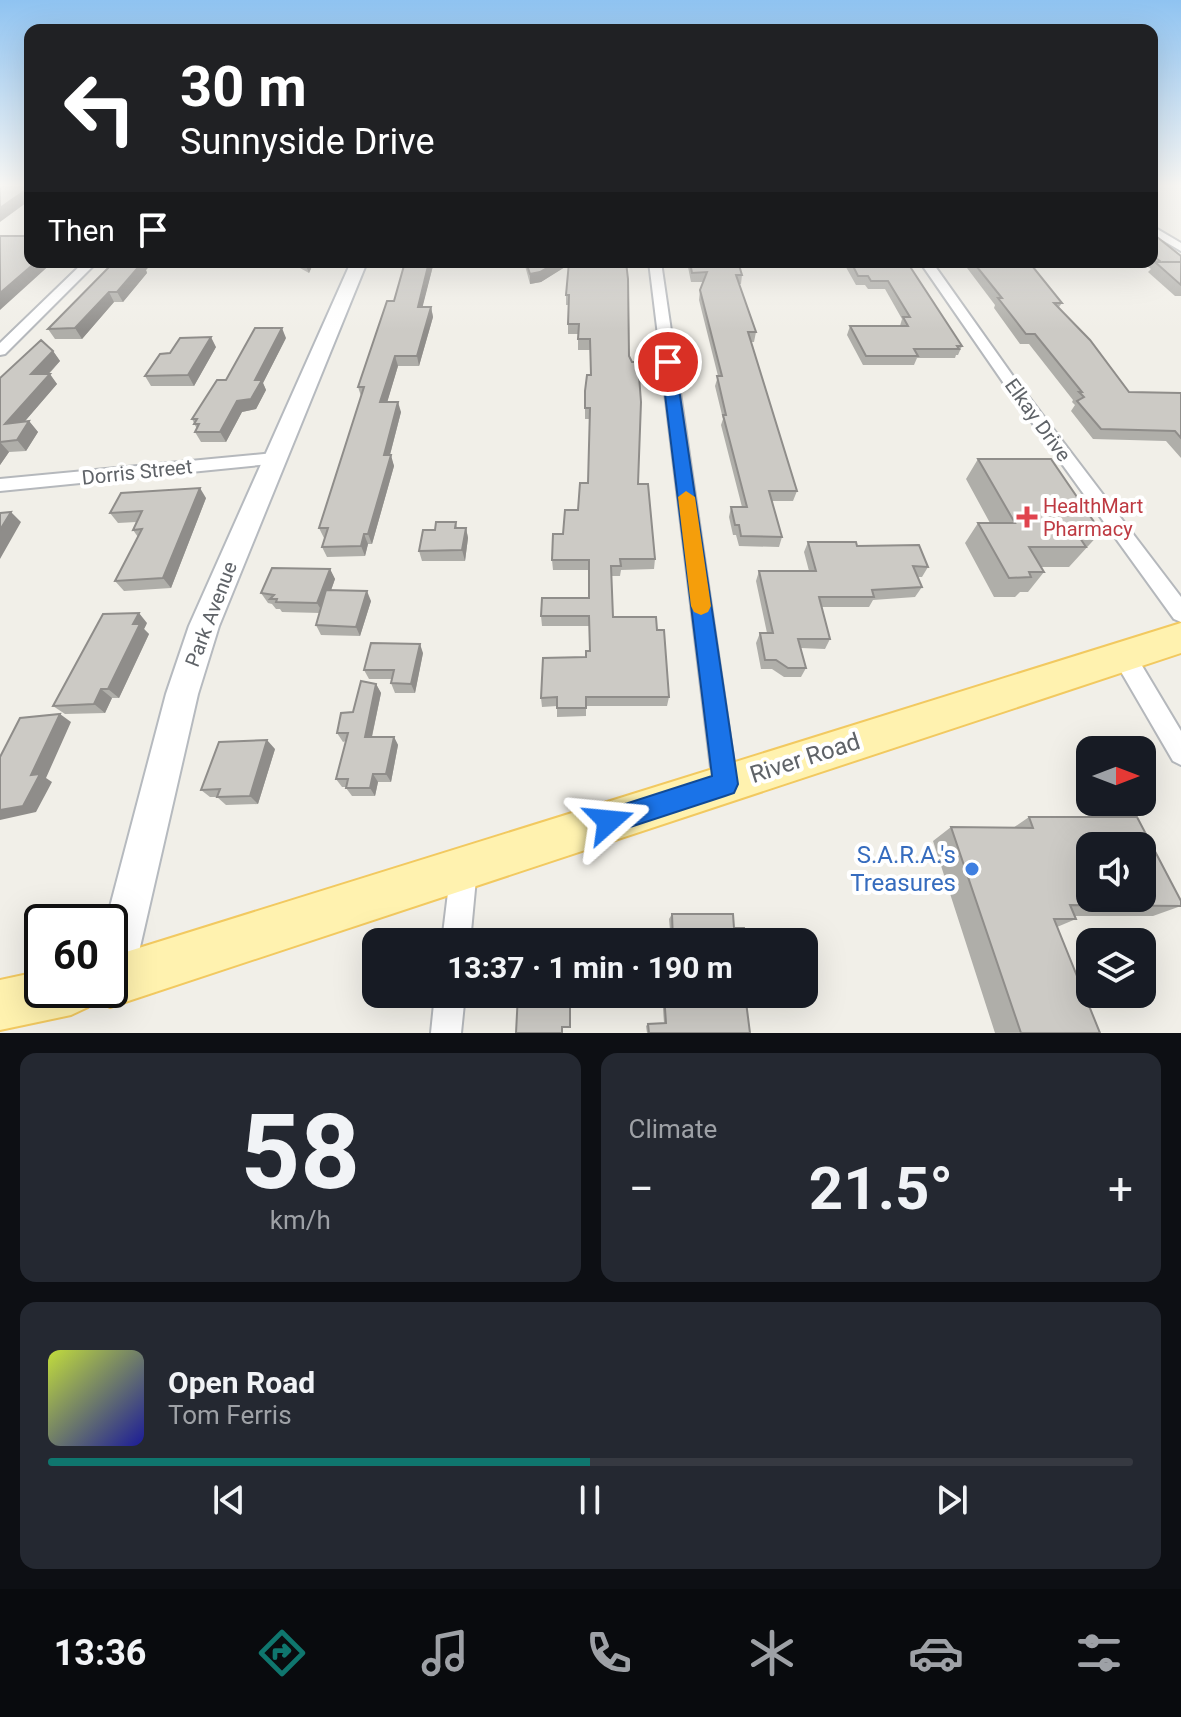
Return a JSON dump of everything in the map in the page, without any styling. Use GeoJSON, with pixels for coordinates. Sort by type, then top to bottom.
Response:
{"type":"FeatureCollection","features":[{"type":"Feature","properties":{"kind":"main road","name":"River Road"},"geometry":{"type":"LineString","coordinates":[[128,976],[1181,638]]}},
{"type":"Feature","properties":{"kind":"main road"},"geometry":{"type":"LineString","coordinates":[[0,1005],[24,1000]]}},
{"type":"Feature","properties":{"kind":"street"},"geometry":{"type":"LineString","coordinates":[[1160,234],[1181,248]]}},
{"type":"Feature","properties":{"kind":"street"},"geometry":{"type":"LineString","coordinates":[[0,351],[85,268]]}},
{"type":"Feature","properties":{"kind":"street","name":"Park Avenue"},"geometry":{"type":"LineString","coordinates":[[128,910],[182,694],[204,626],[356,268]]}},
{"type":"Feature","properties":{"kind":"street"},"geometry":{"type":"LineString","coordinates":[[656,268],[725,784]]}},
{"type":"Feature","properties":{"kind":"street","name":"Elkay Drive"},"geometry":{"type":"LineString","coordinates":[[930,268],[1010,382],[1181,613]]}},
{"type":"Feature","properties":{"kind":"street","name":"Dorris Street"},"geometry":{"type":"LineString","coordinates":[[0,485],[274,459]]}},
{"type":"Feature","properties":{"kind":"street"},"geometry":{"type":"LineString","coordinates":[[1124,656],[1181,753]]}},
{"type":"Feature","properties":{"kind":"street"},"geometry":{"type":"LineString","coordinates":[[458,928],[464,868]]}},
{"type":"Feature","properties":{"kind":"street"},"geometry":{"type":"LineString","coordinates":[[446,1033],[449,1008]]}},
{"type":"Feature","properties":{"kind":"building"},"geometry":{"type":"Polygon","coordinates":[[[0,236],[24,236],[24,268],[29,268],[0,293],[0,236]]]}},
{"type":"Feature","properties":{"kind":"building"},"geometry":{"type":"Polygon","coordinates":[[[1158,238],[1181,256],[1181,285],[1158,265],[1161,262],[1158,260],[1158,238]]]}},
{"type":"Feature","properties":{"kind":"building"},"geometry":{"type":"Polygon","coordinates":[[[108,268],[138,268],[117,292],[109,292],[75,328],[48,329],[108,268]]]}},
{"type":"Feature","properties":{"kind":"building"},"geometry":{"type":"Polygon","coordinates":[[[403,268],[428,268],[418,307],[431,307],[417,356],[395,356],[380,402],[398,402],[384,455],[391,455],[368,534],[364,534],[361,546],[322,547],[328,528],[319,528],[364,387],[358,387],[387,301],[394,301],[403,268]]]}},
{"type":"Feature","properties":{"kind":"building"},"geometry":{"type":"Polygon","coordinates":[[[528,268],[547,268],[540,272],[530,274],[528,268]]]}},
{"type":"Feature","properties":{"kind":"building"},"geometry":{"type":"Polygon","coordinates":[[[568,268],[627,268],[629,356],[632,362],[638,362],[641,402],[638,484],[648,484],[655,559],[620,559],[621,566],[611,566],[613,617],[656,617],[657,630],[664,630],[669,697],[586,697],[586,708],[557,708],[557,697],[541,698],[543,658],[586,657],[586,651],[590,651],[589,616],[541,616],[542,598],[589,598],[589,560],[552,560],[553,534],[563,534],[565,510],[578,510],[580,483],[588,483],[590,408],[585,408],[585,391],[587,375],[591,375],[590,339],[578,339],[579,324],[568,324],[569,295],[566,295],[568,268]]]}},
{"type":"Feature","properties":{"kind":"building"},"geometry":{"type":"Polygon","coordinates":[[[691,268],[740,268],[742,275],[736,275],[756,332],[748,332],[797,491],[769,491],[782,537],[741,536],[739,525],[735,525],[731,507],[747,507],[723,415],[726,415],[717,376],[722,376],[700,290],[707,272],[692,273],[691,268]]]}},
{"type":"Feature","properties":{"kind":"building"},"geometry":{"type":"Polygon","coordinates":[[[854,268],[911,268],[962,346],[957,346],[959,349],[914,349],[918,356],[866,356],[850,326],[908,326],[903,317],[910,317],[888,281],[871,281],[868,276],[858,276],[854,268]]]}},
{"type":"Feature","properties":{"kind":"building"},"geometry":{"type":"Polygon","coordinates":[[[978,268],[1034,268],[1062,303],[1054,303],[1090,340],[1129,392],[1181,393],[1181,438],[1175,431],[1101,429],[1077,401],[1084,397],[1079,392],[1082,392],[1035,334],[1026,334],[998,298],[1002,298],[978,268]]]}},
{"type":"Feature","properties":{"kind":"building"},"geometry":{"type":"Polygon","coordinates":[[[255,328],[282,328],[255,380],[262,380],[251,399],[237,401],[220,432],[195,432],[199,424],[194,424],[197,419],[192,419],[217,380],[226,380],[255,328]]]}},
{"type":"Feature","properties":{"kind":"building"},"geometry":{"type":"Polygon","coordinates":[[[211,337],[188,375],[145,376],[160,354],[170,353],[180,338],[211,337]]]}},
{"type":"Feature","properties":{"kind":"building"},"geometry":{"type":"Polygon","coordinates":[[[41,340],[53,351],[31,374],[50,374],[5,424],[29,421],[17,440],[0,442],[0,378],[41,340]]]}},
{"type":"Feature","properties":{"kind":"building"},"geometry":{"type":"Polygon","coordinates":[[[978,459],[1051,459],[1101,532],[1076,532],[1086,547],[1029,547],[1044,572],[1029,572],[1031,577],[1009,578],[978,523],[1015,523],[978,459]]]}},
{"type":"Feature","properties":{"kind":"building"},"geometry":{"type":"Polygon","coordinates":[[[200,488],[163,578],[115,581],[142,529],[133,530],[142,511],[110,513],[121,493],[200,488]]]}},
{"type":"Feature","properties":{"kind":"building"},"geometry":{"type":"Polygon","coordinates":[[[11,512],[0,530],[0,513],[11,512]]]}},
{"type":"Feature","properties":{"kind":"building"},"geometry":{"type":"Polygon","coordinates":[[[436,522],[456,522],[455,528],[466,528],[462,550],[419,551],[423,530],[435,530],[436,522]]]}},
{"type":"Feature","properties":{"kind":"building"},"geometry":{"type":"Polygon","coordinates":[[[808,542],[856,542],[857,546],[919,545],[928,567],[913,566],[922,587],[872,590],[874,597],[819,597],[830,639],[798,639],[806,668],[788,668],[776,660],[765,660],[760,633],[773,633],[759,571],[816,571],[808,542]]]}},
{"type":"Feature","properties":{"kind":"building"},"geometry":{"type":"Polygon","coordinates":[[[272,568],[330,569],[317,603],[276,602],[277,599],[270,599],[274,595],[261,593],[272,568]]]}},
{"type":"Feature","properties":{"kind":"building"},"geometry":{"type":"Polygon","coordinates":[[[326,590],[367,591],[356,627],[316,625],[326,590]]]}},
{"type":"Feature","properties":{"kind":"building"},"geometry":{"type":"Polygon","coordinates":[[[139,613],[133,624],[140,624],[108,689],[101,689],[94,704],[53,706],[103,614],[139,613]]]}},
{"type":"Feature","properties":{"kind":"building"},"geometry":{"type":"Polygon","coordinates":[[[371,643],[420,644],[411,684],[391,683],[394,670],[364,670],[371,643]]]}},
{"type":"Feature","properties":{"kind":"building"},"geometry":{"type":"Polygon","coordinates":[[[361,681],[376,684],[365,737],[394,737],[386,774],[373,774],[370,788],[346,788],[348,779],[336,779],[348,733],[337,733],[341,713],[353,712],[361,681]]]}},
{"type":"Feature","properties":{"kind":"building"},"geometry":{"type":"Polygon","coordinates":[[[60,714],[31,775],[40,774],[23,806],[0,810],[0,757],[20,718],[60,714]]]}},
{"type":"Feature","properties":{"kind":"building"},"geometry":{"type":"Polygon","coordinates":[[[267,740],[250,796],[217,797],[220,789],[201,790],[219,742],[267,740]]]}},
{"type":"Feature","properties":{"kind":"building"},"geometry":{"type":"Polygon","coordinates":[[[1029,817],[1137,817],[1145,832],[1076,832],[1076,905],[1070,905],[1076,919],[1054,919],[1076,974],[1076,1008],[1090,1008],[1100,1033],[1021,1033],[951,827],[1033,828],[1029,817]]]}},
{"type":"Feature","properties":{"kind":"building"},"geometry":{"type":"Polygon","coordinates":[[[1156,853],[1181,901],[1181,906],[1156,906],[1156,853]]]}},
{"type":"Feature","properties":{"kind":"building"},"geometry":{"type":"Polygon","coordinates":[[[672,914],[733,914],[734,928],[672,928],[672,914]]]}},
{"type":"Feature","properties":{"kind":"building"},"geometry":{"type":"Polygon","coordinates":[[[517,1008],[570,1008],[570,1027],[562,1027],[562,1033],[516,1033],[517,1008]]]}},
{"type":"Feature","properties":{"kind":"building"},"geometry":{"type":"Polygon","coordinates":[[[665,1008],[747,1008],[750,1033],[649,1033],[648,1024],[666,1023],[665,1008]]]}},
{"type":"Feature","properties":{"kind":"slow traffic"},"geometry":{"type":"LineString","coordinates":[[686,497],[701,606]]}},
{"type":"Feature","properties":{"kind":"place","name":"HealthMart Pharmacy"},"geometry":{"type":"Point","coordinates":[1027,517]}},
{"type":"Feature","properties":{"kind":"place","name":"S.A.R.A.'s Treasures"},"geometry":{"type":"Point","coordinates":[972,869]}},
{"type":"Feature","properties":{"kind":"route"},"geometry":{"type":"LineString","coordinates":[[609,821],[725,784],[668,362]]}}]}
